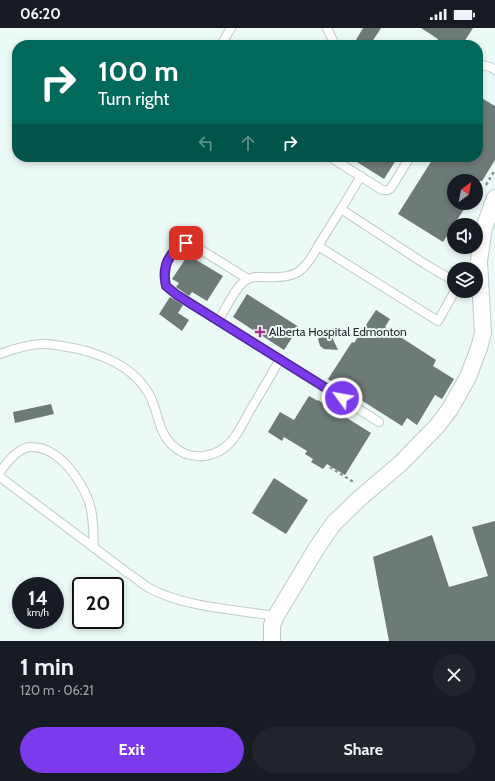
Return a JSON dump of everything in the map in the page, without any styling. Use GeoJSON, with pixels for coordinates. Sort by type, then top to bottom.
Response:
{"type":"FeatureCollection","features":[{"type":"Feature","properties":{"kind":"street"},"geometry":{"type":"LineString","coordinates":[[479,262],[484,228],[495,198]]}},
{"type":"Feature","properties":{"kind":"street"},"geometry":{"type":"LineString","coordinates":[[272,641],[272,625],[276,616],[316,549],[334,523],[414,450],[437,426],[450,409],[468,377],[479,348],[483,333],[480,298]]}},
{"type":"Feature","properties":{"kind":"lane"},"geometry":{"type":"LineString","coordinates":[[224,40],[231,28]]}},
{"type":"Feature","properties":{"kind":"lane"},"geometry":{"type":"LineString","coordinates":[[327,28],[333,40]]}},
{"type":"Feature","properties":{"kind":"lane"},"geometry":{"type":"LineString","coordinates":[[483,65],[495,70]]}},
{"type":"Feature","properties":{"kind":"lane"},"geometry":{"type":"LineString","coordinates":[[338,162],[382,190],[388,190],[391,188],[407,162]]}},
{"type":"Feature","properties":{"kind":"lane"},"geometry":{"type":"LineString","coordinates":[[218,321],[238,288],[251,277],[282,278],[305,268],[360,176]]}},
{"type":"Feature","properties":{"kind":"lane"},"geometry":{"type":"LineString","coordinates":[[341,209],[447,277]]}},
{"type":"Feature","properties":{"kind":"lane"},"geometry":{"type":"LineString","coordinates":[[248,279],[190,243],[186,243],[178,247],[171,255],[166,265],[164,275],[166,286],[177,295],[379,422]]}},
{"type":"Feature","properties":{"kind":"lane"},"geometry":{"type":"LineString","coordinates":[[318,246],[438,321],[451,298]]}},
{"type":"Feature","properties":{"kind":"lane"},"geometry":{"type":"LineString","coordinates":[[0,354],[34,345],[46,344],[72,348],[104,357],[128,371],[148,393],[155,406],[162,431],[170,443],[190,455],[201,457],[221,450],[234,438],[280,359]]}},
{"type":"Feature","properties":{"kind":"lane"},"geometry":{"type":"LineString","coordinates":[[0,472],[5,464],[14,455],[23,449],[32,447],[51,453],[62,460],[74,472],[89,501],[92,515],[94,548]]}},
{"type":"Feature","properties":{"kind":"lane"},"geometry":{"type":"LineString","coordinates":[[0,477],[150,588],[175,599],[276,616]]}},
{"type":"Feature","properties":{"kind":"path"},"geometry":{"type":"LineString","coordinates":[[330,468],[356,483],[360,483]]}},
{"type":"Feature","properties":{"kind":"building"},"geometry":{"type":"Polygon","coordinates":[[[363,28],[381,28],[373,40],[356,40],[363,28]]]}},
{"type":"Feature","properties":{"kind":"building"},"geometry":{"type":"Polygon","coordinates":[[[421,28],[473,28],[465,40],[438,39],[421,28]]]}},
{"type":"Feature","properties":{"kind":"building"},"geometry":{"type":"Polygon","coordinates":[[[483,99],[495,106],[495,160],[483,179],[483,174],[447,174],[447,210],[464,210],[458,218],[447,218],[447,236],[443,242],[398,214],[431,162],[483,162],[483,99]]]}},
{"type":"Feature","properties":{"kind":"building"},"geometry":{"type":"Polygon","coordinates":[[[357,162],[395,162],[384,179],[357,162]]]}},
{"type":"Feature","properties":{"kind":"building"},"geometry":{"type":"Polygon","coordinates":[[[188,255],[223,276],[207,301],[192,292],[189,296],[176,287],[179,283],[172,279],[188,255]]]}},
{"type":"Feature","properties":{"kind":"building"},"geometry":{"type":"Polygon","coordinates":[[[247,294],[299,327],[284,350],[233,317],[247,294]]]}},
{"type":"Feature","properties":{"kind":"building"},"geometry":{"type":"Polygon","coordinates":[[[170,297],[183,305],[178,313],[189,320],[182,331],[159,314],[170,297]]]}},
{"type":"Feature","properties":{"kind":"building"},"geometry":{"type":"Polygon","coordinates":[[[376,310],[390,319],[385,327],[436,360],[433,366],[454,379],[442,399],[435,395],[417,425],[407,418],[402,426],[328,379],[352,342],[354,343],[376,310]]]}},
{"type":"Feature","properties":{"kind":"building"},"geometry":{"type":"Polygon","coordinates":[[[323,334],[328,334],[332,337],[338,350],[324,349],[320,346],[318,339],[323,334]]]}},
{"type":"Feature","properties":{"kind":"building"},"geometry":{"type":"Polygon","coordinates":[[[309,396],[371,433],[345,475],[327,464],[323,469],[311,462],[313,459],[305,454],[307,451],[284,437],[282,441],[268,432],[280,412],[294,420],[309,396]]]}},
{"type":"Feature","properties":{"kind":"building"},"geometry":{"type":"Polygon","coordinates":[[[51,404],[54,414],[15,423],[13,412],[51,404]]]}},
{"type":"Feature","properties":{"kind":"building"},"geometry":{"type":"Polygon","coordinates":[[[274,478],[308,500],[286,534],[252,513],[274,478]]]}},
{"type":"Feature","properties":{"kind":"building"},"geometry":{"type":"Polygon","coordinates":[[[495,521],[495,641],[389,641],[373,557],[432,535],[449,587],[488,576],[472,527],[495,521]]]}},
{"type":"Feature","properties":{"kind":"place","name":"Alberta Hospital Edmonton"},"geometry":{"type":"Point","coordinates":[260,332]}},
{"type":"Feature","properties":{"kind":"route"},"geometry":{"type":"LineString","coordinates":[[186,243],[178,247],[171,255],[166,265],[164,275],[166,286],[177,295],[342,398]]}}]}
